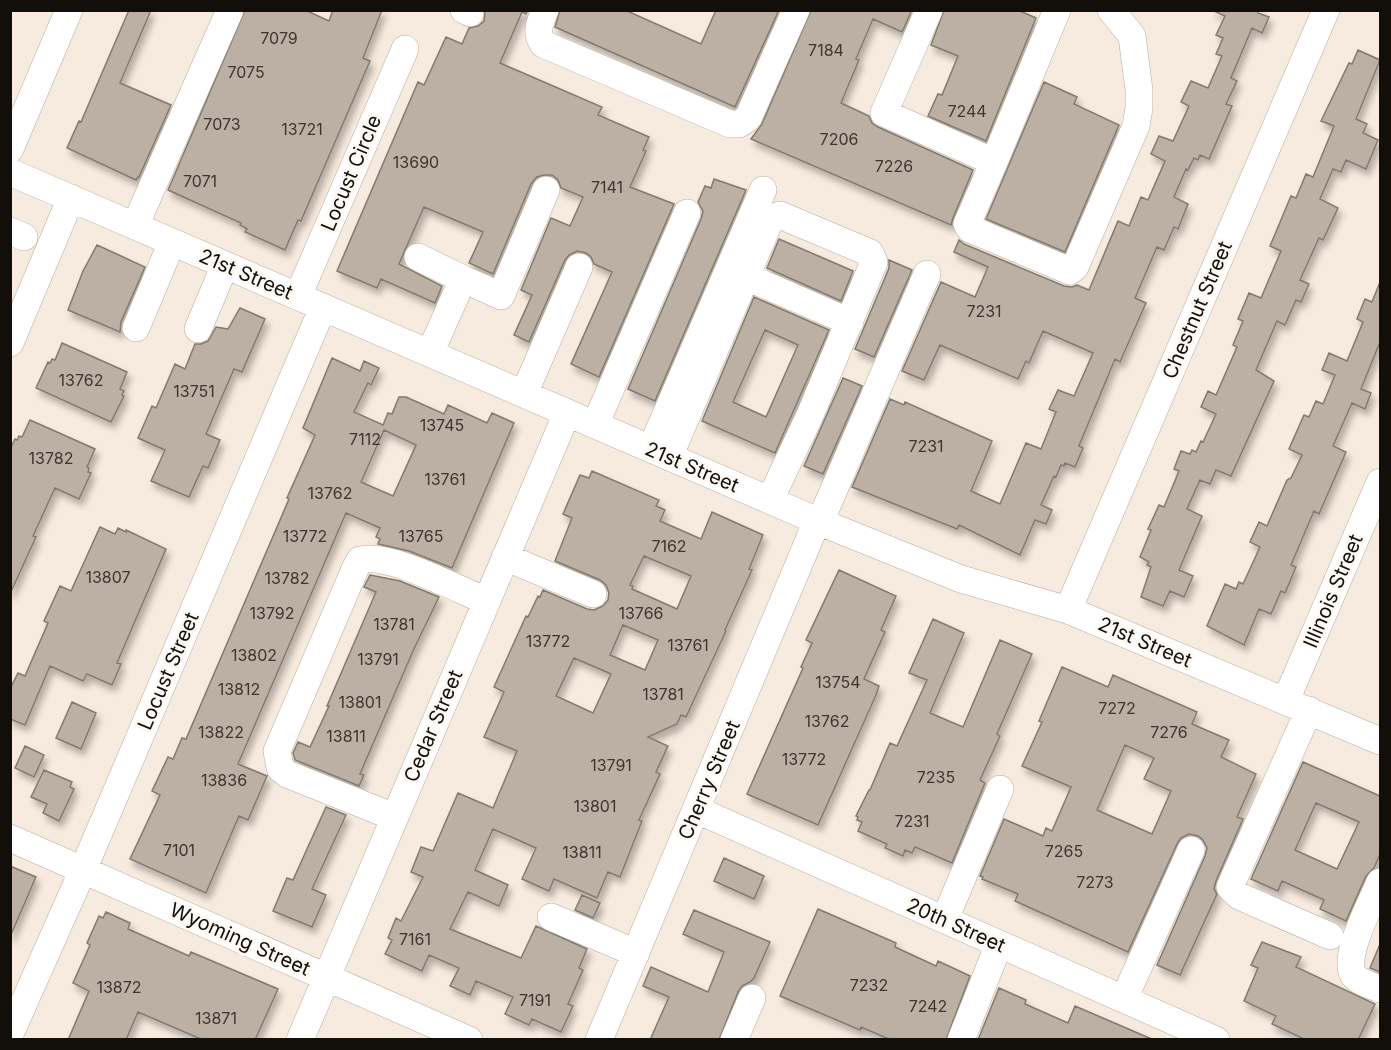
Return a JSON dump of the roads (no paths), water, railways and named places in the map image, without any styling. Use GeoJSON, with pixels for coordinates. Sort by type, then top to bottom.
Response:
{"type":"FeatureCollection","features":[{"type":"Feature","properties":{"kind":"street"},"geometry":{"type":"LineString","coordinates":[[10,149],[69,10]]}},
{"type":"Feature","properties":{"kind":"street"},"geometry":{"type":"LineString","coordinates":[[135,226],[230,10]]}},
{"type":"Feature","properties":{"kind":"street"},"geometry":{"type":"LineString","coordinates":[[545,10],[538,28],[538,36],[543,44],[730,124],[739,124],[748,117],[796,10]]}},
{"type":"Feature","properties":{"kind":"street"},"geometry":{"type":"LineString","coordinates":[[929,10],[884,113],[994,162]]}},
{"type":"Feature","properties":{"kind":"street"},"geometry":{"type":"LineString","coordinates":[[1057,10],[968,224],[970,229],[1070,271],[1075,267],[1136,126],[1139,108],[1132,36],[1111,10]]}},
{"type":"Feature","properties":{"kind":"street","name":"Chestnut Street"},"geometry":{"type":"LineString","coordinates":[[1068,610],[1326,10]]}},
{"type":"Feature","properties":{"kind":"street","name":"Locust Circle"},"geometry":{"type":"LineString","coordinates":[[298,296],[405,49]]}},
{"type":"Feature","properties":{"kind":"street","name":"21st Street"},"geometry":{"type":"LineString","coordinates":[[10,172],[818,521],[961,579],[1068,610],[1380,741]]}},
{"type":"Feature","properties":{"kind":"street"},"geometry":{"type":"LineString","coordinates":[[418,258],[501,296],[546,190]]}},
{"type":"Feature","properties":{"kind":"street"},"geometry":{"type":"LineString","coordinates":[[660,453],[763,190]]}},
{"type":"Feature","properties":{"kind":"street"},"geometry":{"type":"LineString","coordinates":[[10,343],[71,198]]}},
{"type":"Feature","properties":{"kind":"street"},"geometry":{"type":"LineString","coordinates":[[595,425],[687,213]]}},
{"type":"Feature","properties":{"kind":"street"},"geometry":{"type":"LineString","coordinates":[[660,453],[747,277],[771,218],[780,215],[870,253],[874,262],[850,322],[771,500]]}},
{"type":"Feature","properties":{"kind":"street"},"geometry":{"type":"LineString","coordinates":[[136,328],[172,242]]}},
{"type":"Feature","properties":{"kind":"street"},"geometry":{"type":"LineString","coordinates":[[198,329],[225,265]]}},
{"type":"Feature","properties":{"kind":"street"},"geometry":{"type":"LineString","coordinates":[[524,394],[579,267]]}},
{"type":"Feature","properties":{"kind":"street","name":"Cherry Street"},"geometry":{"type":"LineString","coordinates":[[599,1040],[818,521],[927,274]]}},
{"type":"Feature","properties":{"kind":"street"},"geometry":{"type":"LineString","coordinates":[[747,277],[850,322]]}},
{"type":"Feature","properties":{"kind":"street"},"geometry":{"type":"LineString","coordinates":[[430,353],[463,279]]}},
{"type":"Feature","properties":{"kind":"street","name":"Locust Street"},"geometry":{"type":"LineString","coordinates":[[10,1034],[83,870],[323,307]]}},
{"type":"Feature","properties":{"kind":"street","name":"Cedar Street"},"geometry":{"type":"LineString","coordinates":[[300,1040],[567,413]]}},
{"type":"Feature","properties":{"kind":"street","name":"Illinois Street"},"geometry":{"type":"LineString","coordinates":[[1330,936],[1239,896],[1230,886],[1380,482]]}},
{"type":"Feature","properties":{"kind":"street"},"geometry":{"type":"LineString","coordinates":[[394,817],[288,774],[280,768],[277,751],[360,560],[369,557],[390,560],[486,601]]}},
{"type":"Feature","properties":{"kind":"street"},"geometry":{"type":"LineString","coordinates":[[505,557],[593,594]]}},
{"type":"Feature","properties":{"kind":"street"},"geometry":{"type":"LineString","coordinates":[[945,919],[1000,789]]}},
{"type":"Feature","properties":{"kind":"street","name":"20th Street"},"geometry":{"type":"LineString","coordinates":[[697,810],[1216,1040]]}},
{"type":"Feature","properties":{"kind":"street","name":"Wyoming Street"},"geometry":{"type":"LineString","coordinates":[[10,838],[469,1040]]}},
{"type":"Feature","properties":{"kind":"street"},"geometry":{"type":"LineString","coordinates":[[1124,999],[1191,850]]}},
{"type":"Feature","properties":{"kind":"street"},"geometry":{"type":"LineString","coordinates":[[1380,882],[1351,951],[1350,967],[1355,978],[1380,989]]}},
{"type":"Feature","properties":{"kind":"street"},"geometry":{"type":"LineString","coordinates":[[551,917],[636,954]]}},
{"type":"Feature","properties":{"kind":"street"},"geometry":{"type":"LineString","coordinates":[[961,1040],[999,944]]}},
{"type":"Feature","properties":{"kind":"street"},"geometry":{"type":"LineString","coordinates":[[734,1040],[752,998]]}}]}
